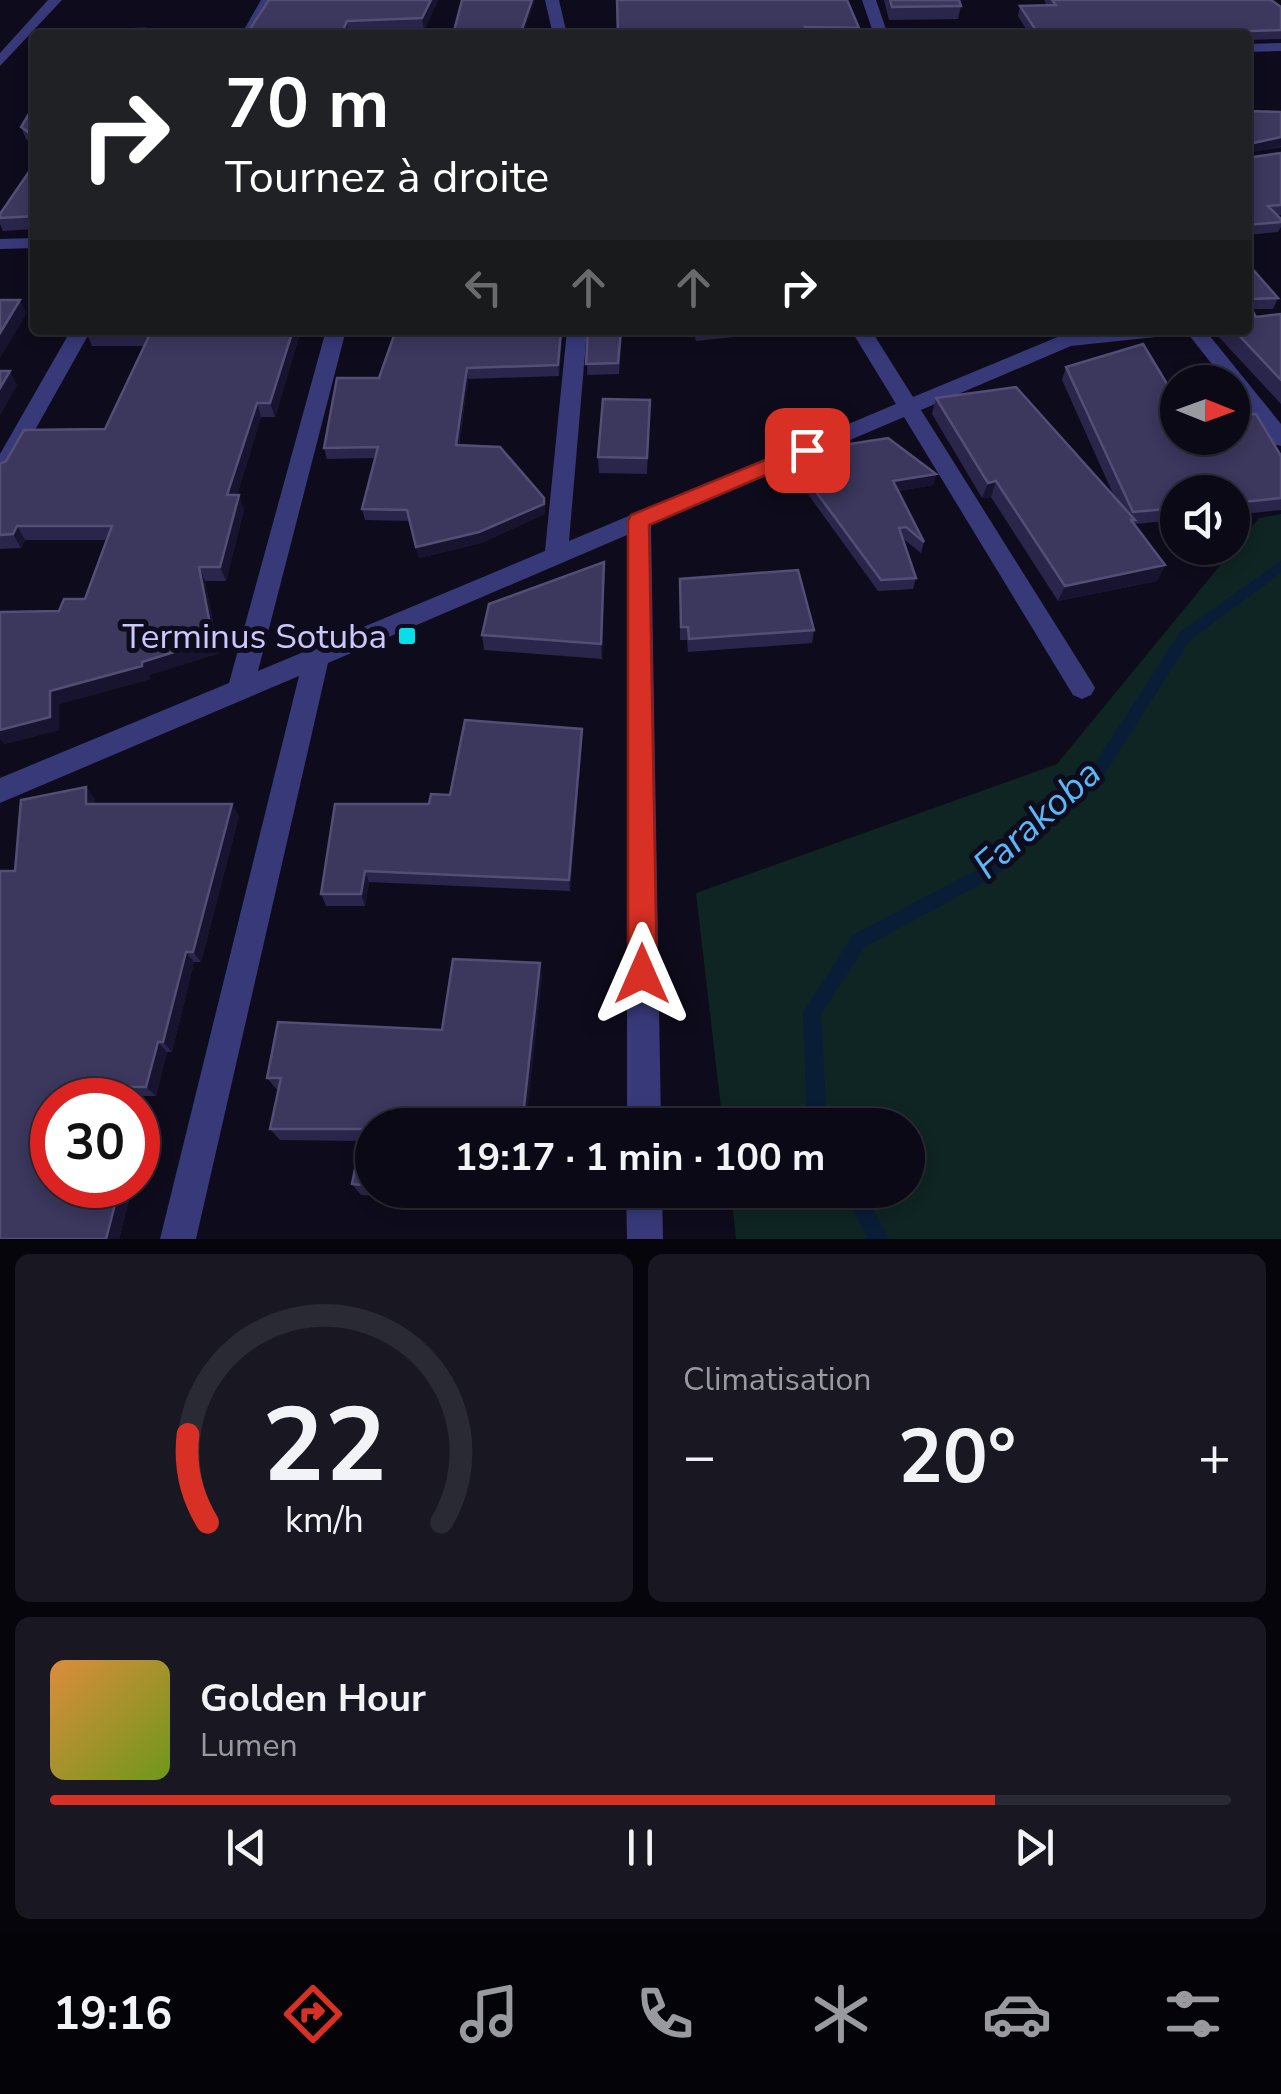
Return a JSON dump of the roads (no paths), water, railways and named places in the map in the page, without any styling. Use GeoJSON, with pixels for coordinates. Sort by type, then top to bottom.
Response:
{"type":"FeatureCollection","features":[{"type":"Feature","properties":{"kind":"street"},"geometry":{"type":"LineString","coordinates":[[0,62],[55,0]]}},
{"type":"Feature","properties":{"kind":"street"},"geometry":{"type":"LineString","coordinates":[[251,30],[267,0],[283,0]]}},
{"type":"Feature","properties":{"kind":"street"},"geometry":{"type":"LineString","coordinates":[[552,0],[559,30]]}},
{"type":"Feature","properties":{"kind":"street"},"geometry":{"type":"LineString","coordinates":[[869,0],[878,30]]}},
{"type":"Feature","properties":{"kind":"street"},"geometry":{"type":"LineString","coordinates":[[0,32],[24,35]]}},
{"type":"Feature","properties":{"kind":"street"},"geometry":{"type":"LineString","coordinates":[[1252,48],[1281,48]]}},
{"type":"Feature","properties":{"kind":"street"},"geometry":{"type":"LineString","coordinates":[[0,244],[30,243]]}},
{"type":"Feature","properties":{"kind":"street"},"geometry":{"type":"LineString","coordinates":[[0,474],[78,335]]}},
{"type":"Feature","properties":{"kind":"street"},"geometry":{"type":"LineString","coordinates":[[240,689],[335,335]]}},
{"type":"Feature","properties":{"kind":"street"},"geometry":{"type":"LineString","coordinates":[[556,556],[578,335]]}},
{"type":"Feature","properties":{"kind":"street"},"geometry":{"type":"LineString","coordinates":[[863,335],[1082,688]]}},
{"type":"Feature","properties":{"kind":"street"},"geometry":{"type":"LineString","coordinates":[[0,791],[1067,340],[1116,335]]}},
{"type":"Feature","properties":{"kind":"street"},"geometry":{"type":"LineString","coordinates":[[1199,335],[1281,439]]}},
{"type":"Feature","properties":{"kind":"street"},"geometry":{"type":"LineString","coordinates":[[639,521],[644,1108]]}},
{"type":"Feature","properties":{"kind":"street"},"geometry":{"type":"LineString","coordinates":[[178,1239],[317,656]]}},
{"type":"Feature","properties":{"kind":"street"},"geometry":{"type":"LineString","coordinates":[[644,1208],[645,1239]]}},
{"type":"Feature","properties":{"kind":"waterway","name":"Farakoba"},"geometry":{"type":"LineString","coordinates":[[816,1108],[812,1012],[859,941],[988,872],[1101,767],[1185,636],[1281,566]]}},
{"type":"Feature","properties":{"kind":"waterway","name":"Farakoba"},"geometry":{"type":"LineString","coordinates":[[862,1208],[879,1239]]}},
{"type":"Feature","properties":{"kind":"place","name":"Terminus Sotuba"},"geometry":{"type":"Point","coordinates":[407,636]}}]}
